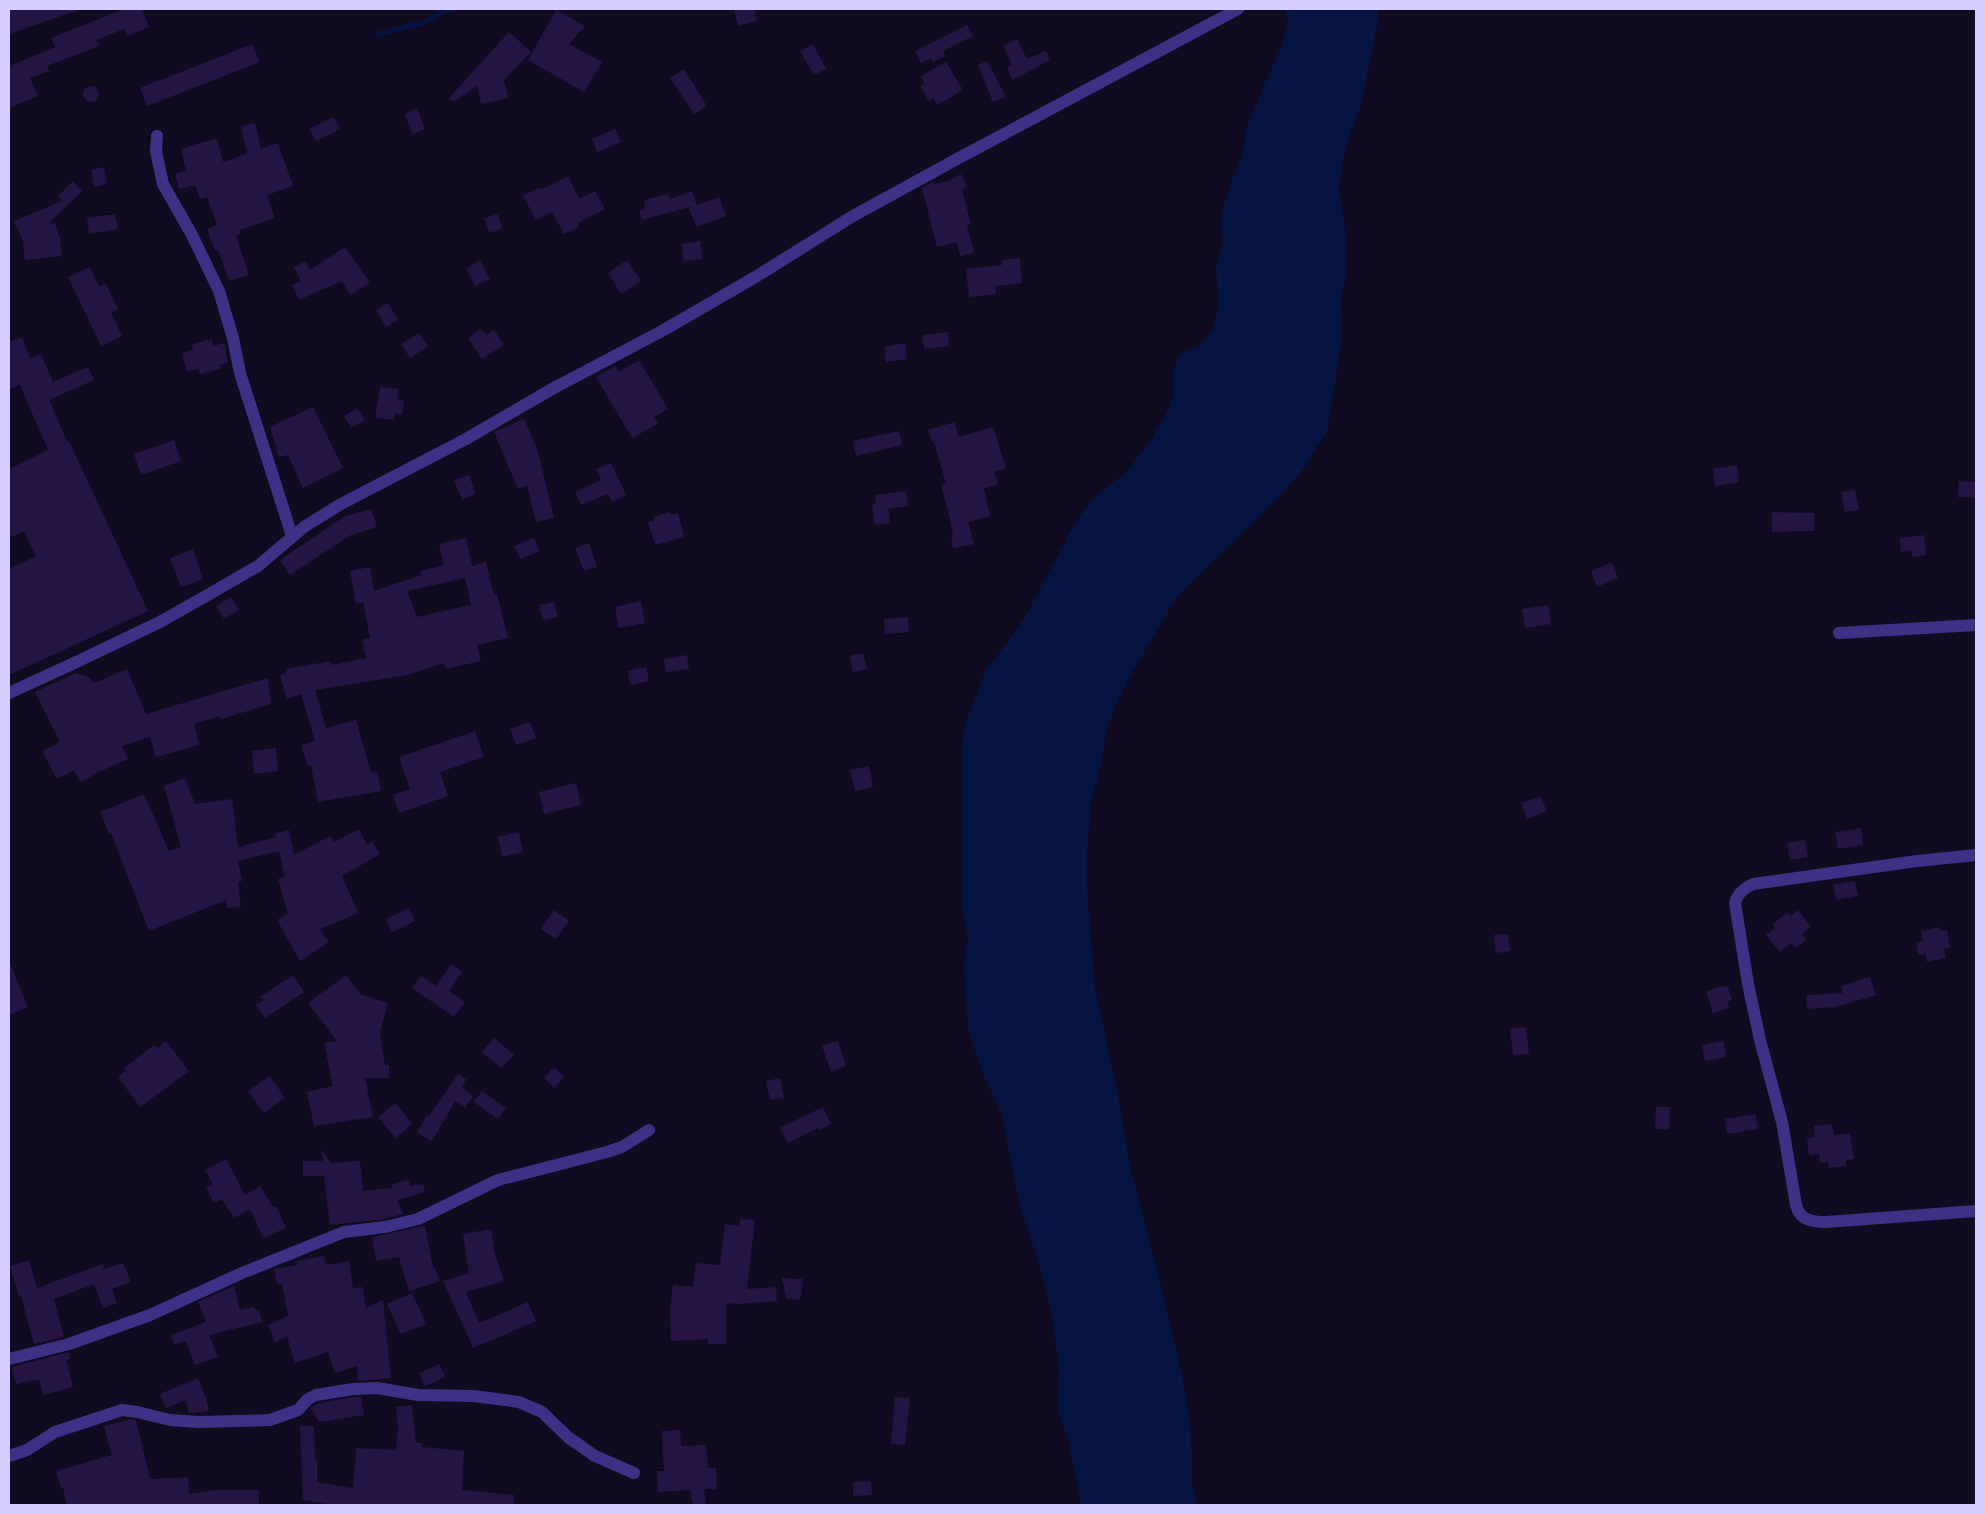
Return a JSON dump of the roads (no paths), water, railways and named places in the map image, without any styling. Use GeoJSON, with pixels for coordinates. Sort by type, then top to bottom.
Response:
{"type":"FeatureCollection","features":[{"type":"Feature","properties":{"kind":"street"},"geometry":{"type":"LineString","coordinates":[[9,693],[70,666],[166,618],[258,566],[292,536],[341,504],[466,439],[662,331],[757,276],[853,216],[1238,9]]}},
{"type":"Feature","properties":{"kind":"street"},"geometry":{"type":"LineString","coordinates":[[157,136],[156,151],[163,184],[192,235],[219,291],[245,388],[292,536]]}},
{"type":"Feature","properties":{"kind":"street"},"geometry":{"type":"LineString","coordinates":[[1839,633],[1976,625]]}},
{"type":"Feature","properties":{"kind":"street"},"geometry":{"type":"LineString","coordinates":[[1976,855],[1917,861],[1753,884],[1743,888],[1737,896],[1735,903],[1748,984],[1760,1040],[1782,1122],[1796,1205],[1800,1215],[1810,1221],[1826,1222],[1976,1211]]}},
{"type":"Feature","properties":{"kind":"street"},"geometry":{"type":"LineString","coordinates":[[9,1359],[69,1344],[150,1315],[242,1273],[344,1232],[385,1227],[418,1218],[498,1180],[622,1147],[649,1130]]}},
{"type":"Feature","properties":{"kind":"street"},"geometry":{"type":"LineString","coordinates":[[9,1456],[27,1450],[55,1432],[122,1410],[170,1420],[206,1422],[270,1420],[298,1410],[308,1398],[316,1395],[353,1388],[378,1388],[418,1395],[474,1396],[519,1402],[542,1412],[569,1438],[595,1456],[634,1473]]}},
{"type":"Feature","properties":{"kind":"water"},"geometry":{"type":"Polygon","coordinates":[[[1284,9],[1378,9],[1377,27],[1367,77],[1360,107],[1345,148],[1339,188],[1346,236],[1345,282],[1341,300],[1342,340],[1327,431],[1305,467],[1278,498],[1177,597],[1129,678],[1106,732],[1102,761],[1091,803],[1087,851],[1087,888],[1095,987],[1120,1104],[1131,1171],[1159,1277],[1184,1384],[1191,1432],[1192,1482],[1197,1505],[1081,1505],[1069,1442],[1058,1411],[1059,1368],[1051,1310],[1039,1263],[1018,1200],[1003,1119],[981,1068],[968,1031],[964,962],[968,937],[961,900],[962,751],[964,728],[986,669],[1006,645],[1029,610],[1070,532],[1091,500],[1126,472],[1151,440],[1173,397],[1174,369],[1181,353],[1198,347],[1214,328],[1218,305],[1216,264],[1223,242],[1221,224],[1223,209],[1242,155],[1248,122],[1281,47],[1288,23],[1284,9]]]}},
{"type":"Feature","properties":{"kind":"waterway"},"geometry":{"type":"LineString","coordinates":[[378,34],[421,23],[447,10],[456,9]]}}]}
